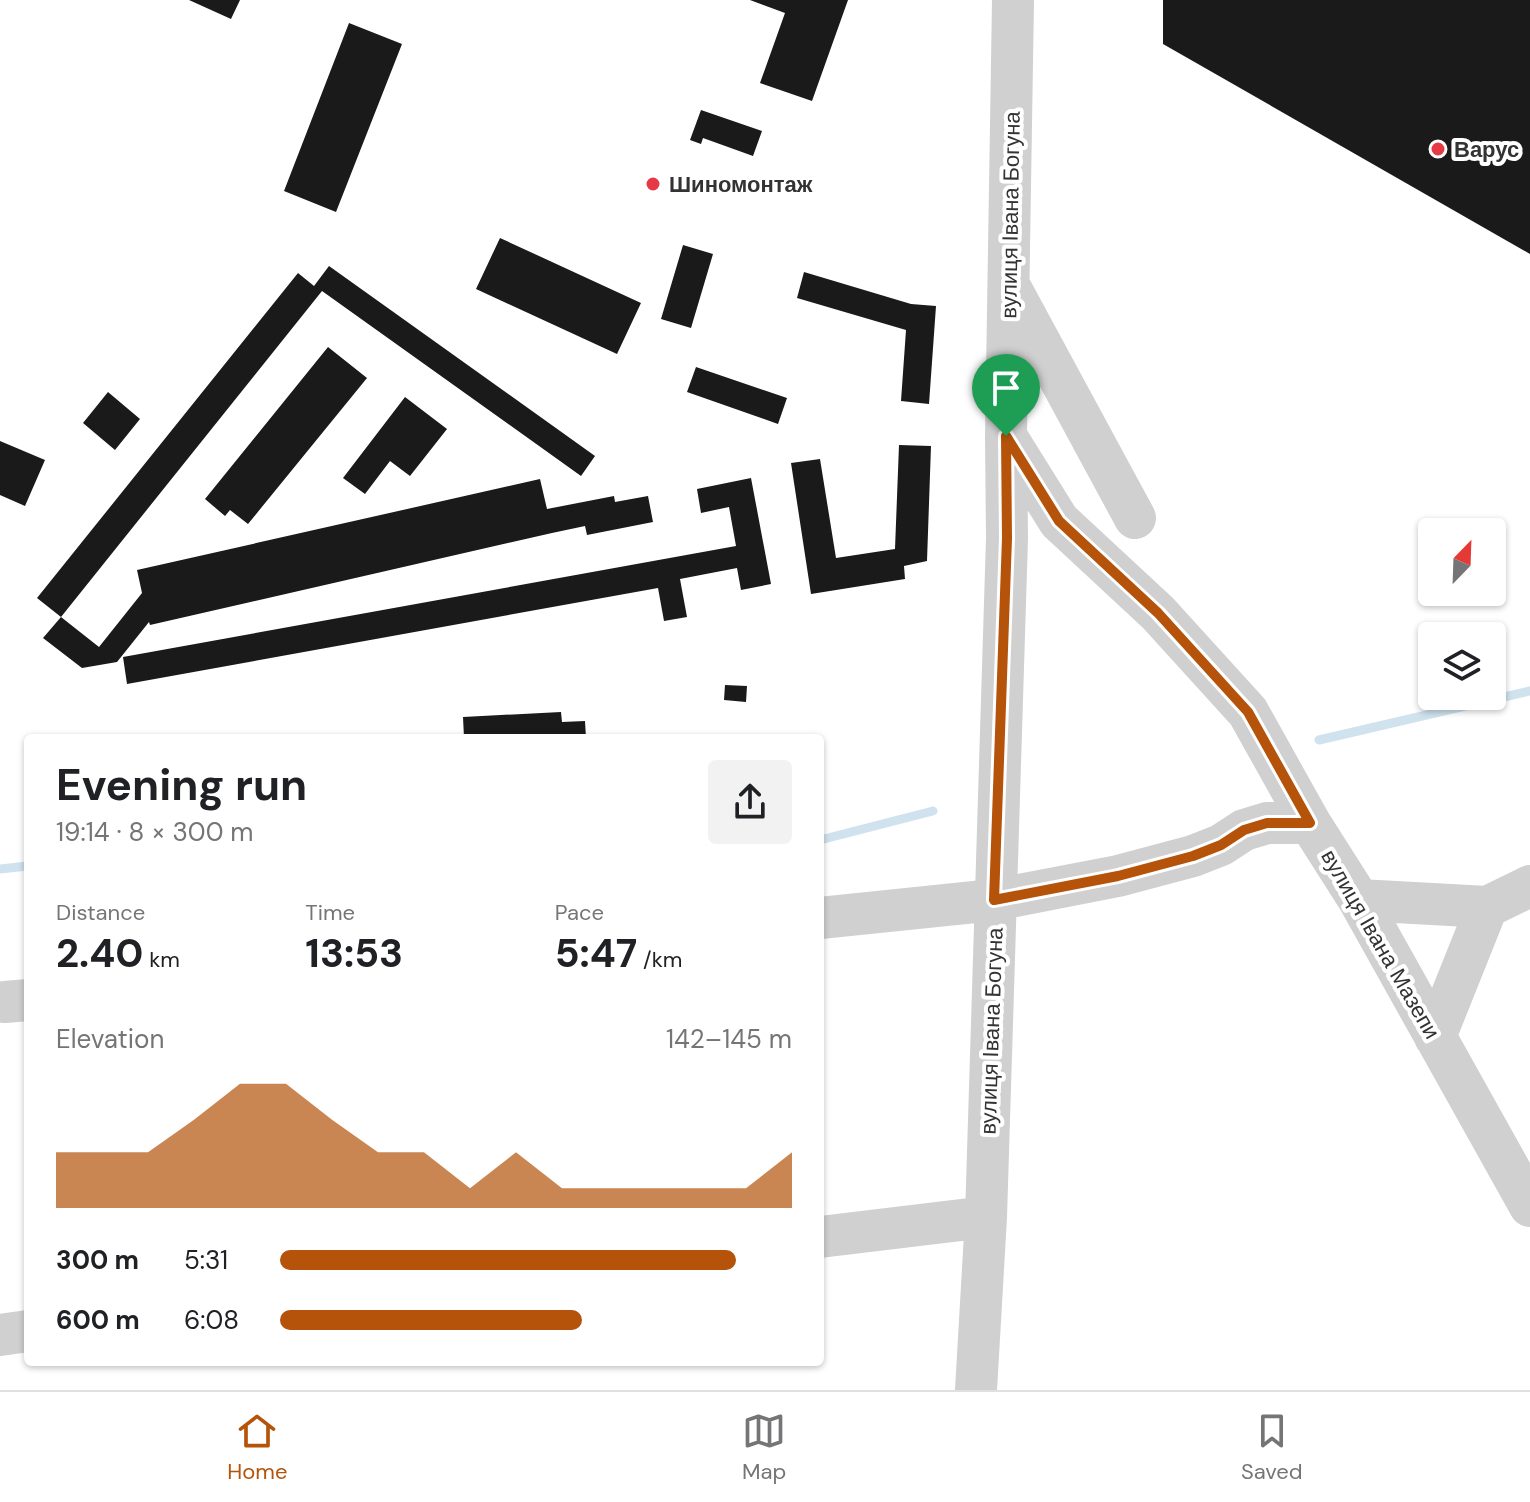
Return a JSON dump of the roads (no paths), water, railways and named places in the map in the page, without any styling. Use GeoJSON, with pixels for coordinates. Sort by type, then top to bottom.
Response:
{"type":"FeatureCollection","features":[{"type":"Feature","properties":{"kind":"street","name":"вулиця Івана Богуна"},"geometry":{"type":"LineString","coordinates":[[976,1390],[986,1217],[1007,538],[1013,0]]}},
{"type":"Feature","properties":{"kind":"street"},"geometry":{"type":"LineString","coordinates":[[1009,284],[1135,518]]}},
{"type":"Feature","properties":{"kind":"street","name":"вулиця Івана Мазепи"},"geometry":{"type":"LineString","coordinates":[[1006,436],[1059,521],[1158,613],[1248,712],[1310,823],[1359,900],[1530,1206]]}},
{"type":"Feature","properties":{"kind":"street"},"geometry":{"type":"LineString","coordinates":[[1007,538],[1059,521]]}},
{"type":"Feature","properties":{"kind":"street"},"geometry":{"type":"LineString","coordinates":[[824,918],[994,900],[1118,876],[1193,856],[1221,845],[1244,830],[1267,823],[1310,823]]}},
{"type":"Feature","properties":{"kind":"street"},"geometry":{"type":"LineString","coordinates":[[1359,900],[1487,907],[1530,886]]}},
{"type":"Feature","properties":{"kind":"street"},"geometry":{"type":"LineString","coordinates":[[1435,1037],[1487,907]]}},
{"type":"Feature","properties":{"kind":"street"},"geometry":{"type":"LineString","coordinates":[[824,1237],[986,1217]]}},
{"type":"Feature","properties":{"kind":"street"},"geometry":{"type":"LineString","coordinates":[[0,1335],[24,1332]]}},
{"type":"Feature","properties":{"kind":"waterway"},"geometry":{"type":"LineString","coordinates":[[1319,740],[1530,691]]}},
{"type":"Feature","properties":{"kind":"waterway"},"geometry":{"type":"LineString","coordinates":[[824,839],[933,811]]}},
{"type":"Feature","properties":{"kind":"waterway"},"geometry":{"type":"LineString","coordinates":[[0,869],[24,866]]}},
{"type":"Feature","properties":{"kind":"place","name":"Варус"},"geometry":{"type":"Point","coordinates":[1438,149]}},
{"type":"Feature","properties":{"kind":"place","name":"Шиномонтаж"},"geometry":{"type":"Point","coordinates":[653,184]}}]}
